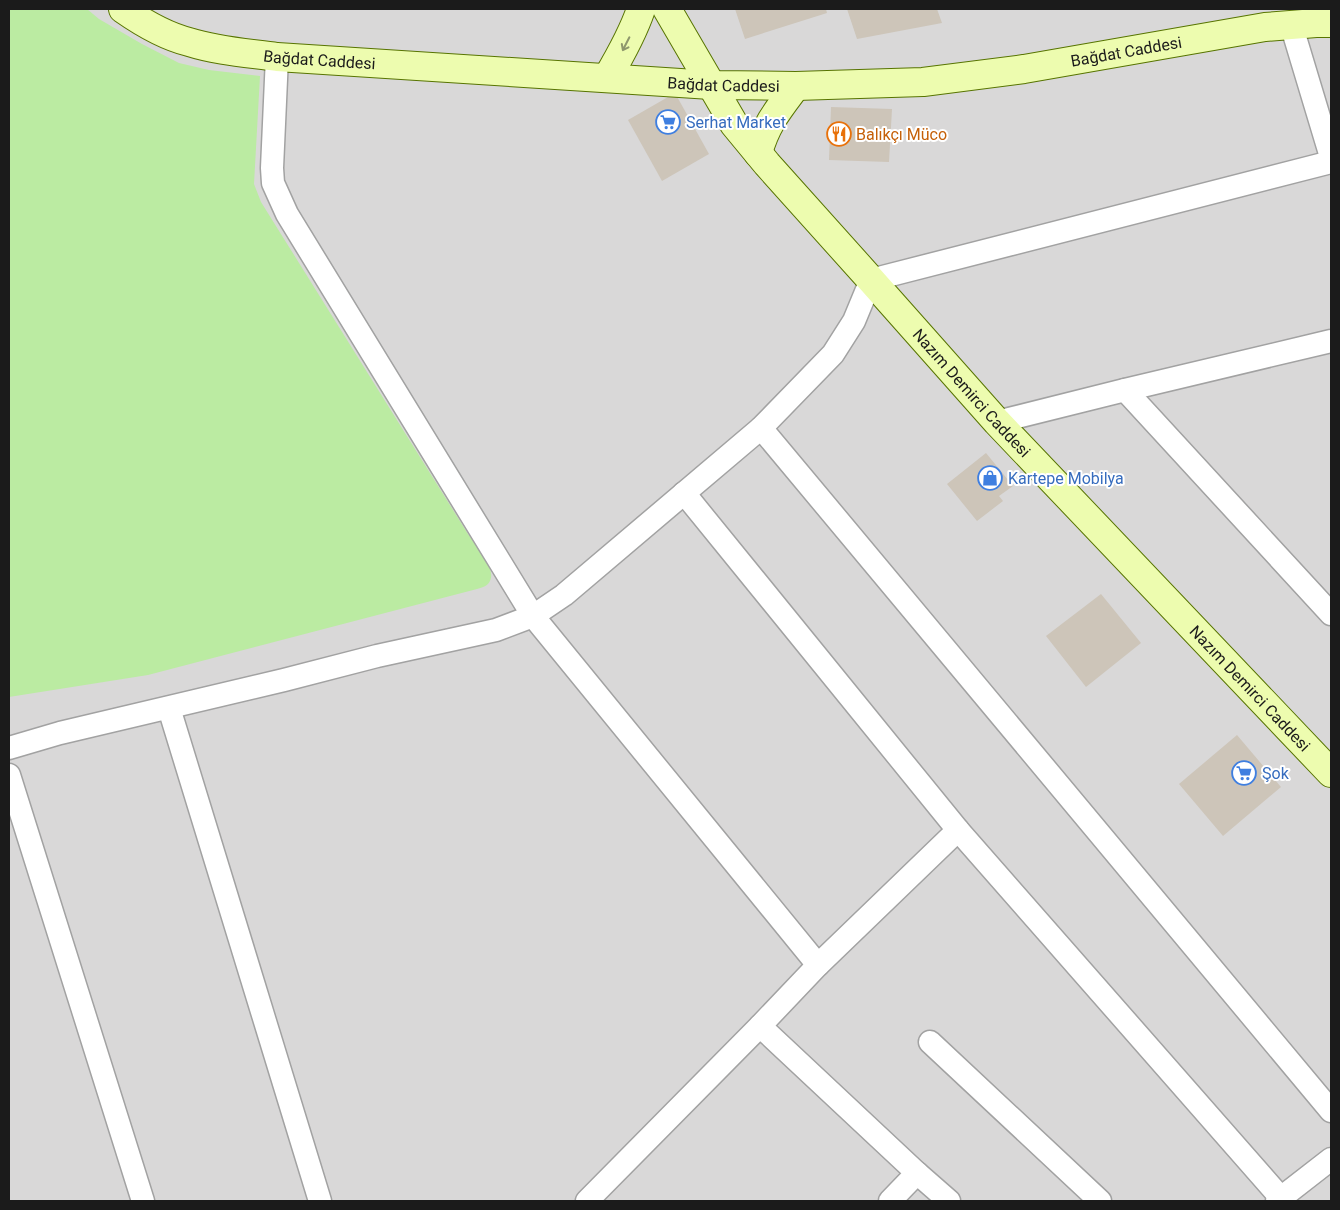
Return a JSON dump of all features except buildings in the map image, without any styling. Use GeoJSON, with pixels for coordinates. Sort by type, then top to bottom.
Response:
{"type":"FeatureCollection","features":[{"type":"Feature","properties":{"kind":"main road","name":"Bağdat Caddesi"},"geometry":{"type":"LineString","coordinates":[[123,9],[157,30],[189,42],[230,51],[278,57],[711,85],[796,86],[923,82],[976,76],[1273,20],[1331,23]]}},
{"type":"Feature","properties":{"kind":"main road"},"geometry":{"type":"LineString","coordinates":[[607,78],[624,48],[641,9]]}},
{"type":"Feature","properties":{"kind":"main road","name":"Nazım Demirci Caddesi"},"geometry":{"type":"LineString","coordinates":[[667,9],[734,124],[758,153],[997,422],[1331,773]]}},
{"type":"Feature","properties":{"kind":"main road"},"geometry":{"type":"LineString","coordinates":[[758,153],[763,136],[773,116],[796,86]]}},
{"type":"Feature","properties":{"kind":"street"},"geometry":{"type":"LineString","coordinates":[[1273,20],[1331,157]]}},
{"type":"Feature","properties":{"kind":"street"},"geometry":{"type":"LineString","coordinates":[[278,57],[272,168],[273,183],[287,214],[533,616],[818,965]]}},
{"type":"Feature","properties":{"kind":"street"},"geometry":{"type":"LineString","coordinates":[[9,748],[60,733],[377,656],[496,630],[533,616],[564,594],[761,428],[833,354],[854,321],[871,280],[1331,162]]}},
{"type":"Feature","properties":{"kind":"street"},"geometry":{"type":"LineString","coordinates":[[997,422],[1331,341]]}},
{"type":"Feature","properties":{"kind":"street"},"geometry":{"type":"LineString","coordinates":[[1125,390],[1331,614]]}},
{"type":"Feature","properties":{"kind":"street"},"geometry":{"type":"LineString","coordinates":[[761,428],[1331,1111]]}},
{"type":"Feature","properties":{"kind":"street"},"geometry":{"type":"LineString","coordinates":[[684,493],[958,830],[1279,1200],[1331,1158]]}},
{"type":"Feature","properties":{"kind":"street"},"geometry":{"type":"LineString","coordinates":[[169,708],[320,1201]]}},
{"type":"Feature","properties":{"kind":"street"},"geometry":{"type":"LineString","coordinates":[[9,775],[143,1201]]}},
{"type":"Feature","properties":{"kind":"street"},"geometry":{"type":"LineString","coordinates":[[587,1201],[818,965],[958,830]]}},
{"type":"Feature","properties":{"kind":"street"},"geometry":{"type":"LineString","coordinates":[[760,1026],[949,1201]]}},
{"type":"Feature","properties":{"kind":"street"},"geometry":{"type":"LineString","coordinates":[[930,1042],[1100,1201]]}},
{"type":"Feature","properties":{"kind":"street"},"geometry":{"type":"LineString","coordinates":[[890,1201],[917,1173]]}},
{"type":"Feature","properties":{"kind":"shaded area"},"geometry":{"type":"Polygon","coordinates":[[[9,9],[1331,9],[1331,1201],[9,1201],[9,9]]]}},
{"type":"Feature","properties":{"kind":"green space"},"geometry":{"type":"Polygon","coordinates":[[[9,9],[87,9],[99,19],[179,63],[209,70],[260,76],[254,184],[261,202],[468,534],[481,551],[491,572],[491,579],[487,585],[148,675],[9,697],[9,9]]]}},
{"type":"Feature","properties":{"kind":"place","name":"Serhat Market"},"geometry":{"type":"Point","coordinates":[668,122]}},
{"type":"Feature","properties":{"kind":"place","name":"Balıkçı Müco"},"geometry":{"type":"Point","coordinates":[839,134]}},
{"type":"Feature","properties":{"kind":"place","name":"Kartepe Mobilya"},"geometry":{"type":"Point","coordinates":[990,478]}},
{"type":"Feature","properties":{"kind":"place","name":"Şok"},"geometry":{"type":"Point","coordinates":[1244,773]}}]}
